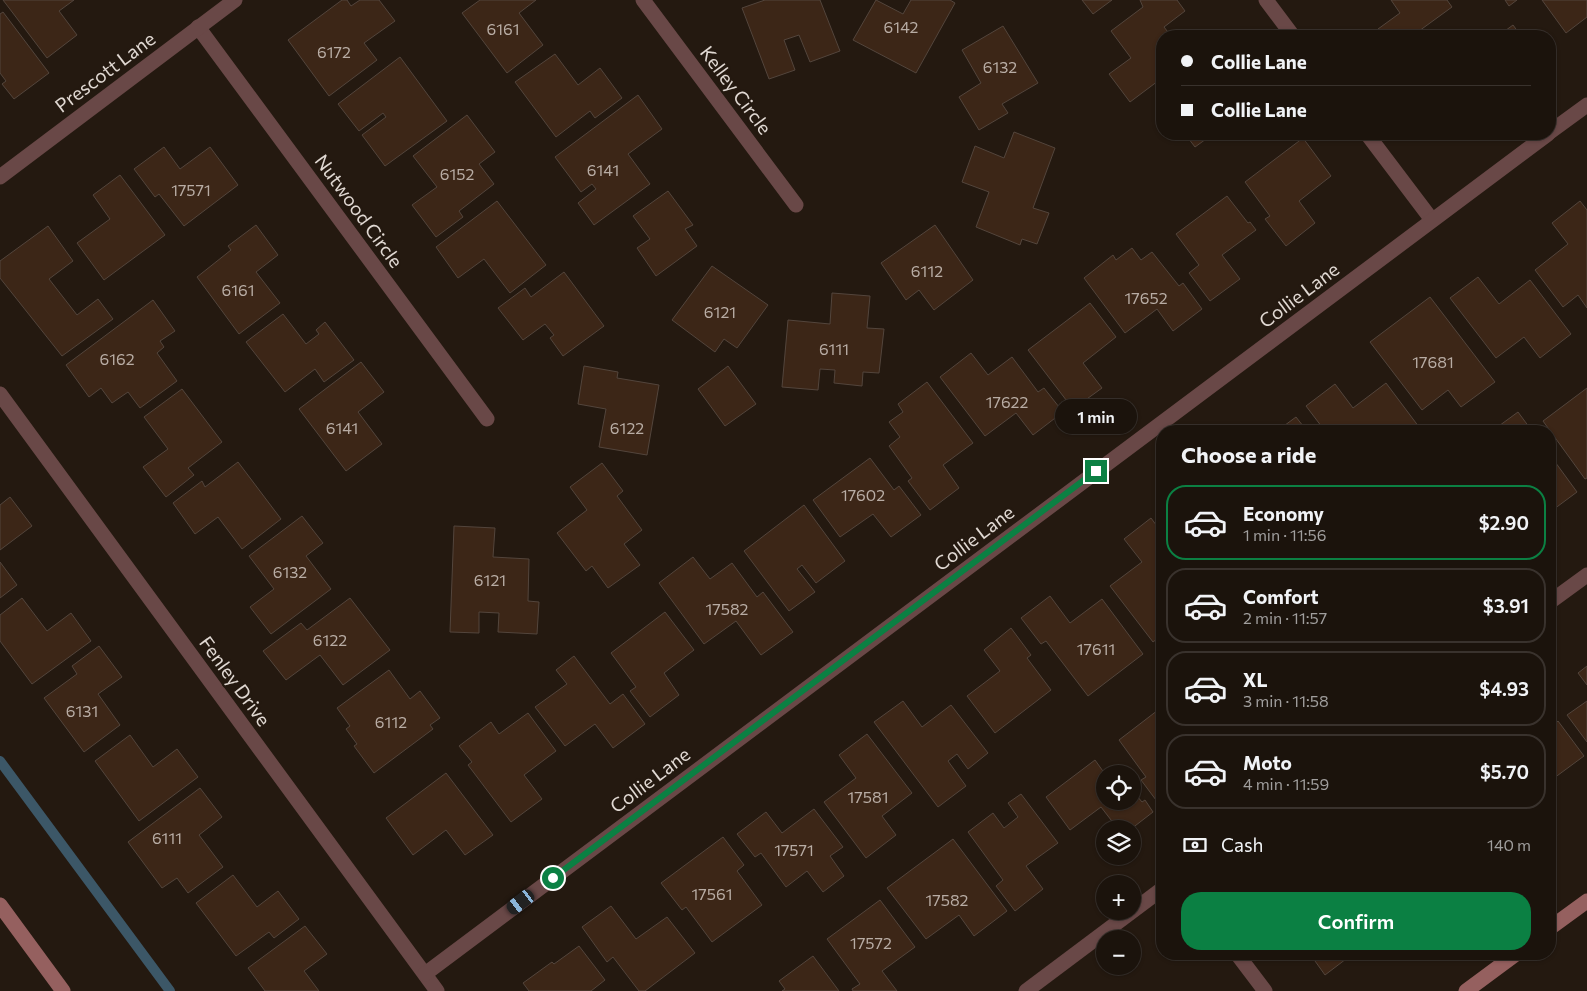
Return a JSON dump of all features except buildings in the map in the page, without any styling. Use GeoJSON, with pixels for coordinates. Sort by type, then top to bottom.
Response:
{"type":"FeatureCollection","features":[{"type":"Feature","properties":{"kind":"street","name":"Prescott Lane"},"geometry":{"type":"LineString","coordinates":[[0,176],[235,0]]}},
{"type":"Feature","properties":{"kind":"street","name":"Kelley Circle"},"geometry":{"type":"LineString","coordinates":[[644,0],[796,205]]}},
{"type":"Feature","properties":{"kind":"street"},"geometry":{"type":"LineString","coordinates":[[1266,0],[1288,30]]}},
{"type":"Feature","properties":{"kind":"street","name":"Nutwood Circle"},"geometry":{"type":"LineString","coordinates":[[198,27],[487,418]]}},
{"type":"Feature","properties":{"kind":"street","name":"Collie Lane"},"geometry":{"type":"LineString","coordinates":[[1556,128],[1587,105]]}},
{"type":"Feature","properties":{"kind":"street"},"geometry":{"type":"LineString","coordinates":[[1372,140],[1432,220]]}},
{"type":"Feature","properties":{"kind":"street","name":"Collie Lane"},"geometry":{"type":"LineString","coordinates":[[1158,425],[1540,140]]}},
{"type":"Feature","properties":{"kind":"street","name":"Fenley Drive"},"geometry":{"type":"LineString","coordinates":[[0,394],[438,991]]}},
{"type":"Feature","properties":{"kind":"street","name":"Collie Lane"},"geometry":{"type":"LineString","coordinates":[[425,974],[1156,427]]}},
{"type":"Feature","properties":{"kind":"street"},"geometry":{"type":"LineString","coordinates":[[1556,598],[1587,575]]}},
{"type":"Feature","properties":{"kind":"street"},"geometry":{"type":"LineString","coordinates":[[1026,991],[1156,894]]}},
{"type":"Feature","properties":{"kind":"street"},"geometry":{"type":"LineString","coordinates":[[1556,924],[1587,901]]}},
{"type":"Feature","properties":{"kind":"street"},"geometry":{"type":"LineString","coordinates":[[0,905],[63,991]]}},
{"type":"Feature","properties":{"kind":"street"},"geometry":{"type":"LineString","coordinates":[[1241,960],[1265,991]]}},
{"type":"Feature","properties":{"kind":"street"},"geometry":{"type":"LineString","coordinates":[[1466,991],[1508,960]]}},
{"type":"Feature","properties":{"kind":"waterway"},"geometry":{"type":"LineString","coordinates":[[0,761],[170,991]]}},
{"type":"Feature","properties":{"kind":"route"},"geometry":{"type":"LineString","coordinates":[[553,878],[1096,471]]}}]}
